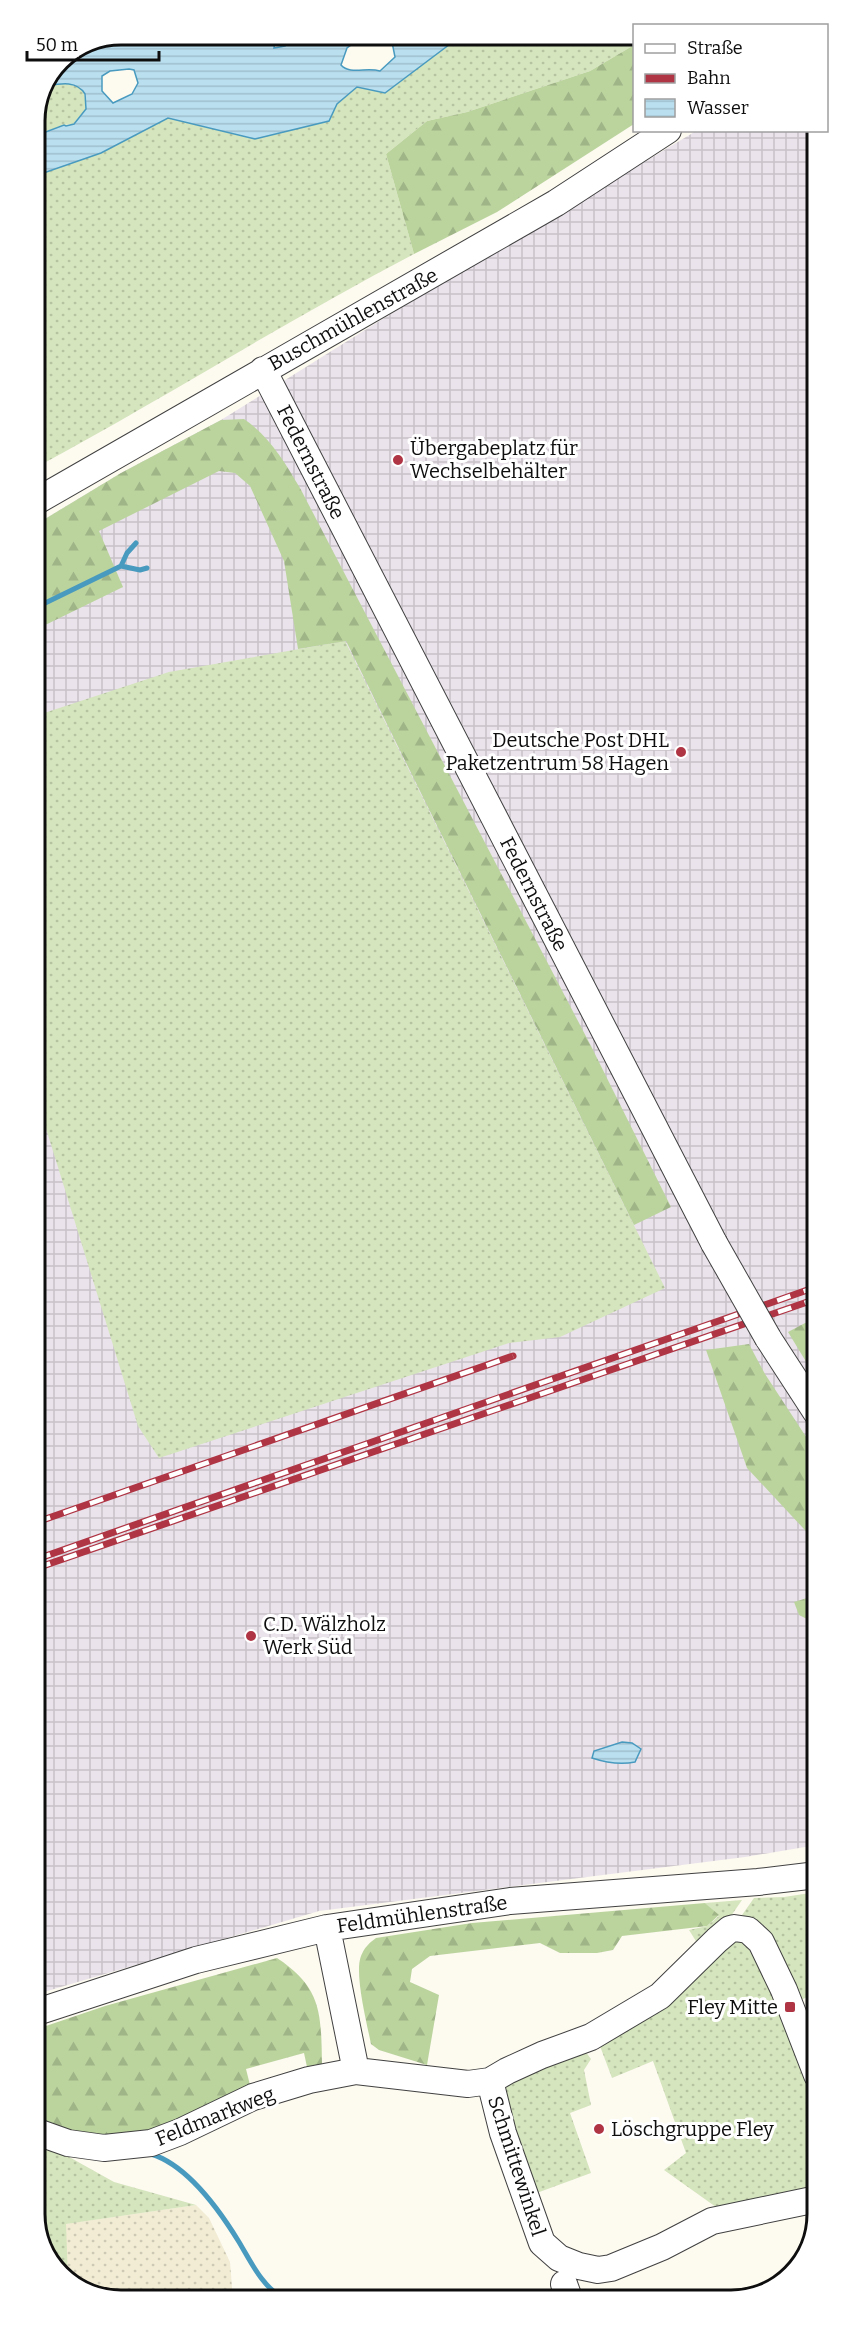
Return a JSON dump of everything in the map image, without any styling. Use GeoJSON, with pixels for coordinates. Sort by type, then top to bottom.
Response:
{"type":"FeatureCollection","features":[{"type":"Feature","properties":{"kind":"street","name":"Buschmühlenstraße"},"geometry":{"type":"LineString","coordinates":[[45,496],[556,203],[665,132]]}},
{"type":"Feature","properties":{"kind":"street","name":"Federnstraße"},"geometry":{"type":"LineString","coordinates":[[263,370],[714,1243],[768,1338],[807,1398]]}},
{"type":"Feature","properties":{"kind":"street","name":"Feldmühlenstraße"},"geometry":{"type":"LineString","coordinates":[[45,2009],[196,1960],[327,1928],[510,1901],[807,1876]]}},
{"type":"Feature","properties":{"kind":"street"},"geometry":{"type":"LineString","coordinates":[[327,1928],[356,2071]]}},
{"type":"Feature","properties":{"kind":"street","name":"Feldmarkweg"},"geometry":{"type":"LineString","coordinates":[[45,2135],[68,2143],[104,2148],[151,2143],[254,2097],[309,2080],[356,2071],[468,2084],[490,2081],[542,2055],[591,2037],[660,1996],[717,1940],[734,1928],[748,1930],[761,1942],[784,1990],[807,2049]]}},
{"type":"Feature","properties":{"kind":"street","name":"Schmittewinkel"},"geometry":{"type":"LineString","coordinates":[[490,2081],[503,2133],[542,2243],[559,2258],[579,2266],[598,2270],[611,2268],[654,2251],[712,2221],[807,2201]]}},
{"type":"Feature","properties":{"kind":"shaded area"},"geometry":{"type":"Polygon","coordinates":[[[694,132],[807,132],[807,1847],[745,1857],[319,1911],[45,1992],[45,519],[121,473],[221,420],[389,315],[694,132]]]}},
{"type":"Feature","properties":{"kind":"shaded area"},"geometry":{"type":"Polygon","coordinates":[[[196,2205],[209,2218],[230,2262],[232,2290],[116,2290],[92,2284],[67,2267],[65,2224],[196,2205]]]}},
{"type":"Feature","properties":{"kind":"green space"},"geometry":{"type":"Polygon","coordinates":[[[449,45],[633,45],[590,71],[467,112],[427,121],[386,154],[414,254],[45,462],[45,173],[101,153],[168,118],[255,139],[337,104],[357,87],[385,93],[449,45]]]}},
{"type":"Feature","properties":{"kind":"green space"},"geometry":{"type":"Polygon","coordinates":[[[633,46],[633,125],[497,212],[414,254],[386,154],[427,121],[467,112],[590,71],[633,46]]]}},
{"type":"Feature","properties":{"kind":"green space"},"geometry":{"type":"Polygon","coordinates":[[[63,83],[82,89],[86,109],[73,124],[45,132],[48,101],[55,85],[63,83]]]}},
{"type":"Feature","properties":{"kind":"green space"},"geometry":{"type":"Polygon","coordinates":[[[244,419],[253,426],[282,459],[300,488],[591,1046],[671,1207],[634,1225],[346,641],[298,649],[284,561],[250,486],[235,473],[219,471],[99,531],[123,587],[45,625],[45,519],[121,473],[221,420],[244,419]]]}},
{"type":"Feature","properties":{"kind":"green space"},"geometry":{"type":"Polygon","coordinates":[[[345,641],[665,1288],[560,1337],[509,1343],[159,1458],[138,1426],[45,1125],[45,713],[169,672],[345,641]]]}},
{"type":"Feature","properties":{"kind":"green space"},"geometry":{"type":"Polygon","coordinates":[[[807,1322],[807,1363],[788,1332],[807,1322]]]}},
{"type":"Feature","properties":{"kind":"green space"},"geometry":{"type":"Polygon","coordinates":[[[749,1344],[765,1374],[807,1438],[807,1532],[747,1468],[706,1350],[749,1344]]]}},
{"type":"Feature","properties":{"kind":"green space"},"geometry":{"type":"Polygon","coordinates":[[[807,1598],[807,1619],[799,1615],[794,1602],[807,1598]]]}},
{"type":"Feature","properties":{"kind":"green space"},"geometry":{"type":"Polygon","coordinates":[[[807,1894],[807,1997],[798,2001],[777,1948],[765,1926],[742,1915],[754,1898],[807,1894]]]}},
{"type":"Feature","properties":{"kind":"green space"},"geometry":{"type":"Polygon","coordinates":[[[742,1900],[731,1916],[699,1946],[689,1930],[707,1926],[719,1916],[705,1903],[742,1900]]]}},
{"type":"Feature","properties":{"kind":"green space"},"geometry":{"type":"Polygon","coordinates":[[[705,1903],[719,1915],[707,1926],[622,1936],[613,1950],[597,1953],[560,1953],[540,1943],[430,1956],[412,1969],[410,1982],[439,1995],[427,2065],[379,2050],[371,2044],[362,1999],[359,1964],[364,1951],[376,1938],[472,1923],[705,1903]]]}},
{"type":"Feature","properties":{"kind":"green space"},"geometry":{"type":"Polygon","coordinates":[[[732,1938],[745,1939],[781,2005],[807,2073],[807,2195],[716,2207],[664,2170],[686,2153],[653,2061],[612,2078],[600,2046],[732,1938]]]}},
{"type":"Feature","properties":{"kind":"green space"},"geometry":{"type":"Polygon","coordinates":[[[277,1958],[292,1969],[311,1991],[319,2016],[322,2064],[307,2067],[304,2053],[246,2069],[253,2097],[151,2143],[45,2133],[45,2026],[105,2006],[277,1958]]]}},
{"type":"Feature","properties":{"kind":"green space"},"geometry":{"type":"Polygon","coordinates":[[[585,2051],[591,2059],[584,2070],[591,2105],[570,2113],[591,2173],[534,2194],[513,2130],[505,2090],[509,2082],[585,2051]]]}},
{"type":"Feature","properties":{"kind":"green space"},"geometry":{"type":"Polygon","coordinates":[[[45,2148],[62,2153],[114,2182],[196,2205],[66,2224],[68,2268],[55,2252],[46,2224],[45,2148]]]}},
{"type":"Feature","properties":{"kind":"water"},"geometry":{"type":"Polygon","coordinates":[[[274,45],[274,48],[286,45],[351,45],[347,48],[341,65],[349,70],[380,71],[395,57],[393,45],[449,45],[385,93],[357,87],[337,104],[329,121],[255,139],[168,118],[101,153],[45,173],[45,132],[74,124],[86,109],[85,94],[82,90],[73,85],[55,85],[67,67],[92,51],[106,46],[274,45]],[[134,70],[110,71],[102,76],[102,91],[113,103],[132,94],[138,83],[134,70]]]}},
{"type":"Feature","properties":{"kind":"water"},"geometry":{"type":"Polygon","coordinates":[[[622,1742],[632,1743],[641,1749],[635,1762],[613,1763],[592,1758],[594,1751],[622,1742]]]}},
{"type":"Feature","properties":{"kind":"waterway"},"geometry":{"type":"LineString","coordinates":[[45,603],[121,566],[127,553],[136,543]]}},
{"type":"Feature","properties":{"kind":"waterway"},"geometry":{"type":"LineString","coordinates":[[121,566],[140,570],[147,568]]}},
{"type":"Feature","properties":{"kind":"waterway"},"geometry":{"type":"LineString","coordinates":[[151,2154],[177,2168],[201,2190],[222,2217],[253,2266],[272,2290]]}},
{"type":"Feature","properties":{"kind":"railway"},"geometry":{"type":"LineString","coordinates":[[45,1556],[807,1290]]}},
{"type":"Feature","properties":{"kind":"railway"},"geometry":{"type":"LineString","coordinates":[[45,1565],[807,1302]]}},
{"type":"Feature","properties":{"kind":"railway"},"geometry":{"type":"LineString","coordinates":[[45,1519],[513,1356]]}},
{"type":"Feature","properties":{"kind":"place","name":"Übergabeplatz für Wechselbehälter"},"geometry":{"type":"Point","coordinates":[398,460]}},
{"type":"Feature","properties":{"kind":"place","name":"Deutsche Post DHL Paketzentrum 58 Hagen"},"geometry":{"type":"Point","coordinates":[681,752]}},
{"type":"Feature","properties":{"kind":"place","name":"C.D. Wälzholz Werk Süd"},"geometry":{"type":"Point","coordinates":[251,1636]}},
{"type":"Feature","properties":{"kind":"place","name":"Fley Mitte"},"geometry":{"type":"Point","coordinates":[790,2007]}},
{"type":"Feature","properties":{"kind":"place","name":"Löschgruppe Fley"},"geometry":{"type":"Point","coordinates":[599,2129]}}]}
